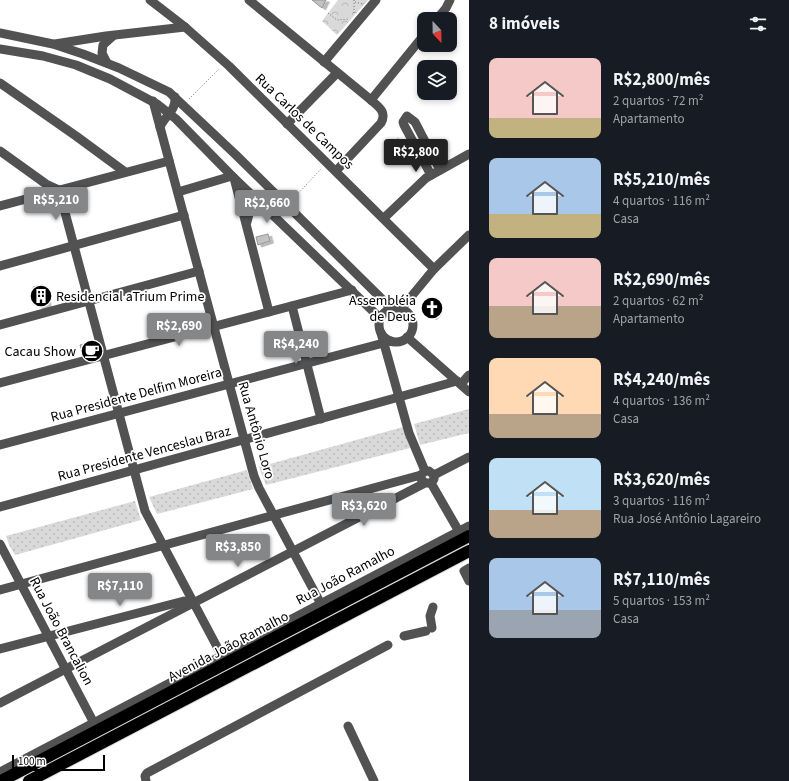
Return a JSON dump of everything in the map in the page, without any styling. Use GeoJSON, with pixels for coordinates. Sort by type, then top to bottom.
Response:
{"type":"FeatureCollection","features":[{"type":"Feature","properties":{"kind":"highway","name":"Avenida João Ramalho"},"geometry":{"type":"LineString","coordinates":[[1,781],[96,727],[464,536]]}},
{"type":"Feature","properties":{"kind":"highway","name":"Avenida João Ramalho"},"geometry":{"type":"LineString","coordinates":[[29,781],[469,551]]}},
{"type":"Feature","properties":{"kind":"highway"},"geometry":{"type":"LineString","coordinates":[[268,656],[298,635],[316,625],[319,621],[321,609]]}},
{"type":"Feature","properties":{"kind":"highway"},"geometry":{"type":"LineString","coordinates":[[224,660],[231,670],[237,673]]}},
{"type":"Feature","properties":{"kind":"street","name":"Rua Carlos de Campos"},"geometry":{"type":"LineString","coordinates":[[150,0],[185,27],[225,63],[384,218],[434,269]]}},
{"type":"Feature","properties":{"kind":"street"},"geometry":{"type":"LineString","coordinates":[[249,0],[371,100],[383,112],[384,115],[382,123],[336,171]]}},
{"type":"Feature","properties":{"kind":"street"},"geometry":{"type":"LineString","coordinates":[[324,62],[376,0]]}},
{"type":"Feature","properties":{"kind":"street"},"geometry":{"type":"LineString","coordinates":[[443,12],[450,0]]}},
{"type":"Feature","properties":{"kind":"street"},"geometry":{"type":"LineString","coordinates":[[53,44],[185,27]]}},
{"type":"Feature","properties":{"kind":"street"},"geometry":{"type":"LineString","coordinates":[[0,33],[53,44],[83,54],[143,78],[164,89],[175,97],[396,308],[407,312],[412,320],[412,330],[407,337],[400,341],[390,341],[381,332]]}},
{"type":"Feature","properties":{"kind":"street"},"geometry":{"type":"LineString","coordinates":[[107,63],[102,53],[103,45],[113,36]]}},
{"type":"Feature","properties":{"kind":"street"},"geometry":{"type":"LineString","coordinates":[[371,100],[417,44]]}},
{"type":"Feature","properties":{"kind":"street"},"geometry":{"type":"LineString","coordinates":[[0,49],[43,56],[76,65],[110,79],[153,101],[170,113],[233,177],[380,318],[381,332],[377,341],[372,346]]}},
{"type":"Feature","properties":{"kind":"street"},"geometry":{"type":"LineString","coordinates":[[287,124],[337,73]]}},
{"type":"Feature","properties":{"kind":"street"},"geometry":{"type":"LineString","coordinates":[[0,83],[125,172]]}},
{"type":"Feature","properties":{"kind":"street"},"geometry":{"type":"LineString","coordinates":[[153,101],[158,92],[164,89]]}},
{"type":"Feature","properties":{"kind":"street"},"geometry":{"type":"LineString","coordinates":[[160,127],[164,119],[175,106],[175,97]]}},
{"type":"Feature","properties":{"kind":"street","name":"Rua Antônio Loro"},"geometry":{"type":"LineString","coordinates":[[153,101],[257,482],[321,609]]}},
{"type":"Feature","properties":{"kind":"street"},"geometry":{"type":"LineString","coordinates":[[431,175],[404,125],[403,122],[407,116],[415,122],[440,170]]}},
{"type":"Feature","properties":{"kind":"street"},"geometry":{"type":"LineString","coordinates":[[0,152],[46,184],[59,190]]}},
{"type":"Feature","properties":{"kind":"street"},"geometry":{"type":"LineString","coordinates":[[384,218],[420,183],[431,175],[469,154]]}},
{"type":"Feature","properties":{"kind":"street"},"geometry":{"type":"LineString","coordinates":[[0,206],[169,161]]}},
{"type":"Feature","properties":{"kind":"street"},"geometry":{"type":"LineString","coordinates":[[178,192],[233,177]]}},
{"type":"Feature","properties":{"kind":"street"},"geometry":{"type":"LineString","coordinates":[[233,177],[270,312]]}},
{"type":"Feature","properties":{"kind":"street"},"geometry":{"type":"LineString","coordinates":[[59,190],[145,511],[224,660]]}},
{"type":"Feature","properties":{"kind":"street"},"geometry":{"type":"LineString","coordinates":[[246,223],[250,210],[261,203]]}},
{"type":"Feature","properties":{"kind":"street"},"geometry":{"type":"LineString","coordinates":[[0,266],[184,215]]}},
{"type":"Feature","properties":{"kind":"street"},"geometry":{"type":"LineString","coordinates":[[380,318],[387,310],[396,308],[469,236]]}},
{"type":"Feature","properties":{"kind":"street"},"geometry":{"type":"LineString","coordinates":[[0,325],[199,271]]}},
{"type":"Feature","properties":{"kind":"street"},"geometry":{"type":"LineString","coordinates":[[0,383],[352,290]]}},
{"type":"Feature","properties":{"kind":"street"},"geometry":{"type":"LineString","coordinates":[[292,306],[321,419]]}},
{"type":"Feature","properties":{"kind":"street"},"geometry":{"type":"LineString","coordinates":[[407,337],[469,392]]}},
{"type":"Feature","properties":{"kind":"street"},"geometry":{"type":"LineString","coordinates":[[390,341],[388,357],[409,433],[427,477],[464,536]]}},
{"type":"Feature","properties":{"kind":"street","name":"Rua Presidente Delfim Moreira"},"geometry":{"type":"LineString","coordinates":[[0,445],[390,341]]}},
{"type":"Feature","properties":{"kind":"street"},"geometry":{"type":"LineString","coordinates":[[459,383],[469,375]]}},
{"type":"Feature","properties":{"kind":"street","name":"Rua Presidente Venceslau Braz"},"geometry":{"type":"LineString","coordinates":[[0,507],[399,397],[459,383]]}},
{"type":"Feature","properties":{"kind":"street"},"geometry":{"type":"LineString","coordinates":[[0,703],[293,552],[427,477],[469,457]]}},
{"type":"Feature","properties":{"kind":"street"},"geometry":{"type":"LineString","coordinates":[[0,590],[274,516],[427,477]]}},
{"type":"Feature","properties":{"kind":"street"},"geometry":{"type":"LineString","coordinates":[[464,536],[469,526]]}},
{"type":"Feature","properties":{"kind":"street","name":"Rua João Brancalion"},"geometry":{"type":"LineString","coordinates":[[0,544],[96,727]]}},
{"type":"Feature","properties":{"kind":"street"},"geometry":{"type":"LineString","coordinates":[[469,568],[464,571],[469,581]]}},
{"type":"Feature","properties":{"kind":"street"},"geometry":{"type":"LineString","coordinates":[[0,649],[184,601],[193,603]]}},
{"type":"Feature","properties":{"kind":"street"},"geometry":{"type":"LineString","coordinates":[[164,606],[167,611],[167,616]]}},
{"type":"Feature","properties":{"kind":"street"},"geometry":{"type":"LineString","coordinates":[[404,636],[429,629],[430,616],[433,607]]}},
{"type":"Feature","properties":{"kind":"street"},"geometry":{"type":"LineString","coordinates":[[146,781],[145,776],[147,773],[388,645]]}},
{"type":"Feature","properties":{"kind":"street"},"geometry":{"type":"LineString","coordinates":[[348,726],[374,781]]}},
{"type":"Feature","properties":{"kind":"street"},"geometry":{"type":"LineString","coordinates":[[0,772],[96,727]]}},
{"type":"Feature","properties":{"kind":"path"},"geometry":{"type":"LineString","coordinates":[[328,13],[337,20],[354,19],[354,0]]}},
{"type":"Feature","properties":{"kind":"path"},"geometry":{"type":"LineString","coordinates":[[184,105],[225,63]]}},
{"type":"Feature","properties":{"kind":"path"},"geometry":{"type":"LineString","coordinates":[[287,205],[327,162]]}},
{"type":"Feature","properties":{"kind":"green space"},"geometry":{"type":"Polygon","coordinates":[[[338,0],[368,0],[337,35],[322,21],[338,0]]]}},
{"type":"Feature","properties":{"kind":"green space"},"geometry":{"type":"Polygon","coordinates":[[[398,137],[402,142],[392,152],[388,148],[398,137]]]}},
{"type":"Feature","properties":{"kind":"green space"},"geometry":{"type":"Polygon","coordinates":[[[469,409],[469,433],[420,445],[414,424],[469,409]]]}},
{"type":"Feature","properties":{"kind":"green space"},"geometry":{"type":"Polygon","coordinates":[[[403,427],[410,448],[266,485],[259,467],[403,427]]]}},
{"type":"Feature","properties":{"kind":"green space"},"geometry":{"type":"Polygon","coordinates":[[[247,470],[253,489],[157,514],[149,497],[247,470]]]}},
{"type":"Feature","properties":{"kind":"green space"},"geometry":{"type":"Polygon","coordinates":[[[135,501],[141,520],[15,555],[6,536],[135,501]]]}},
{"type":"Feature","properties":{"kind":"building"},"geometry":{"type":"Polygon","coordinates":[[[312,0],[326,0],[322,8],[312,0]]]}},
{"type":"Feature","properties":{"kind":"building"},"geometry":{"type":"Polygon","coordinates":[[[268,234],[270,241],[258,245],[256,237],[268,234]]]}},
{"type":"Feature","properties":{"kind":"building","name":"Residencial aTrium Prime"},"geometry":{"type":"Polygon","coordinates":[[[43,285],[48,305],[39,307],[33,287],[43,285]]]}},
{"type":"Feature","properties":{"kind":"building","name":"Assembléia de Deus"},"geometry":{"type":"Polygon","coordinates":[[[432,305],[438,312],[433,318],[425,312],[432,305]]]}},
{"type":"Feature","properties":{"kind":"building"},"geometry":{"type":"Polygon","coordinates":[[[91,342],[93,348],[95,349],[94,352],[83,355],[80,345],[91,342]]]}},
{"type":"Feature","properties":{"kind":"place","name":"Residencial aTrium Prime"},"geometry":{"type":"Point","coordinates":[41,296]}},
{"type":"Feature","properties":{"kind":"place","name":"Assembléia de Deus"},"geometry":{"type":"Point","coordinates":[432,308]}},
{"type":"Feature","properties":{"kind":"place","name":"Cacau Show"},"geometry":{"type":"Point","coordinates":[92,351]}}]}
